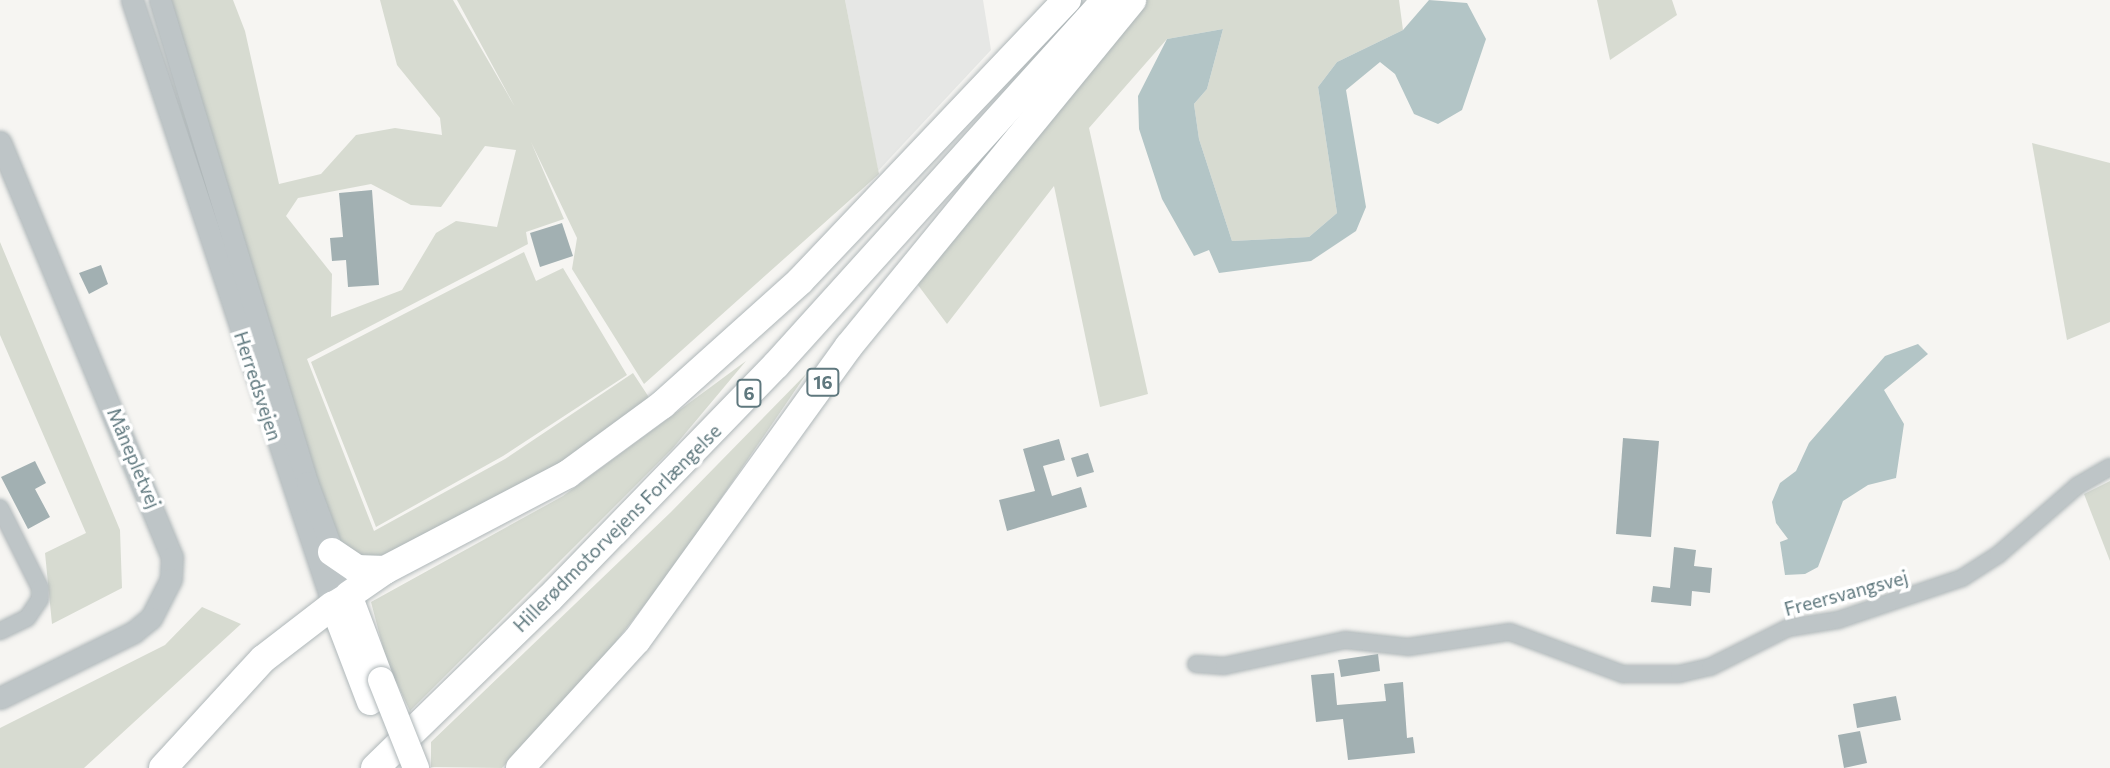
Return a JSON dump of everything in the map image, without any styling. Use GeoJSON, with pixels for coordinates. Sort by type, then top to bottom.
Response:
{"type":"FeatureCollection","features":[{"type":"Feature","properties":{"kind":"highway"},"geometry":{"type":"LineString","coordinates":[[163,768],[263,659],[341,600],[385,570],[568,474],[662,404],[800,281],[1067,0]]}},
{"type":"Feature","properties":{"kind":"highway","name":"Hillerødmotorvejens Forlængelse"},"geometry":{"type":"LineString","coordinates":[[374,768],[549,599],[776,365],[1105,0]]}},
{"type":"Feature","properties":{"kind":"highway","name":"16"},"geometry":{"type":"LineString","coordinates":[[520,768],[637,640],[849,346],[1132,0]]}},
{"type":"Feature","properties":{"kind":"highway"},"geometry":{"type":"LineString","coordinates":[[332,552],[357,569],[385,570]]}},
{"type":"Feature","properties":{"kind":"main road","name":"Herredsvejen"},"geometry":{"type":"LineString","coordinates":[[341,600],[376,691],[416,768]]}},
{"type":"Feature","properties":{"kind":"main road","name":"Herredsvejen"},"geometry":{"type":"LineString","coordinates":[[376,691],[396,768]]}},
{"type":"Feature","properties":{"kind":"street","name":"Herredsvejen"},"geometry":{"type":"LineString","coordinates":[[132,0],[341,600]]}},
{"type":"Feature","properties":{"kind":"street","name":"Herredsvejen"},"geometry":{"type":"LineString","coordinates":[[160,0],[197,131],[332,552],[341,600]]}},
{"type":"Feature","properties":{"kind":"street","name":"Månepletvej"},"geometry":{"type":"LineString","coordinates":[[0,142],[166,535],[172,557],[164,600],[143,625],[0,698]]}},
{"type":"Feature","properties":{"kind":"street","name":"Freersvangsvej"},"geometry":{"type":"LineString","coordinates":[[1196,664],[1224,666],[1345,640],[1409,647],[1510,632],[1623,674],[1700,670],[1740,655],[1788,628],[1838,620],[1962,578],[1998,555],[2077,486],[2110,467]]}},
{"type":"Feature","properties":{"kind":"street"},"geometry":{"type":"LineString","coordinates":[[0,508],[15,536],[40,599],[27,618],[0,631]]}},
{"type":"Feature","properties":{"kind":"street"},"geometry":{"type":"LineString","coordinates":[[0,543],[15,536]]}},
{"type":"Feature","properties":{"kind":"shaded area"},"geometry":{"type":"Polygon","coordinates":[[[170,0],[233,0],[245,31],[279,184],[321,174],[356,135],[395,128],[442,135],[440,118],[397,65],[380,0],[453,0],[515,107],[457,0],[845,0],[879,174],[644,384],[572,269],[577,238],[531,142],[564,219],[526,232],[528,244],[307,359],[374,531],[505,459],[633,373],[652,402],[543,477],[383,555],[363,558],[342,548],[322,508],[170,0]],[[485,146],[441,207],[411,205],[371,184],[298,198],[286,216],[332,274],[331,317],[402,290],[436,233],[456,221],[497,227],[516,150],[485,146]]]}},
{"type":"Feature","properties":{"kind":"shaded area"},"geometry":{"type":"Polygon","coordinates":[[[845,0],[983,0],[991,50],[878,171],[845,0]]]}},
{"type":"Feature","properties":{"kind":"shaded area"},"geometry":{"type":"Polygon","coordinates":[[[1139,0],[1399,0],[1403,30],[1337,62],[1318,87],[1337,213],[1309,237],[1232,241],[1199,139],[1194,104],[1207,89],[1223,29],[1167,39],[1089,128],[1148,394],[1100,407],[1054,186],[947,324],[912,277],[1139,0]]]}},
{"type":"Feature","properties":{"kind":"shaded area"},"geometry":{"type":"Polygon","coordinates":[[[1429,0],[1467,3],[1486,39],[1462,110],[1438,124],[1414,114],[1395,74],[1380,62],[1346,90],[1366,207],[1356,231],[1311,261],[1219,273],[1209,250],[1194,256],[1162,199],[1139,129],[1138,96],[1167,39],[1223,29],[1207,89],[1194,104],[1199,139],[1232,241],[1309,237],[1337,213],[1318,87],[1337,62],[1403,30],[1429,0]]]}},
{"type":"Feature","properties":{"kind":"shaded area"},"geometry":{"type":"Polygon","coordinates":[[[1597,0],[1672,0],[1677,15],[1610,60],[1597,0]]]}},
{"type":"Feature","properties":{"kind":"shaded area"},"geometry":{"type":"Polygon","coordinates":[[[2032,143],[2110,163],[2110,322],[2067,340],[2032,143]]]}},
{"type":"Feature","properties":{"kind":"shaded area"},"geometry":{"type":"Polygon","coordinates":[[[0,242],[120,530],[122,588],[52,624],[45,553],[86,533],[0,335],[0,242]]]}},
{"type":"Feature","properties":{"kind":"shaded area"},"geometry":{"type":"Polygon","coordinates":[[[524,252],[536,281],[563,268],[627,375],[503,456],[376,527],[311,362],[524,252]]]}},
{"type":"Feature","properties":{"kind":"shaded area"},"geometry":{"type":"Polygon","coordinates":[[[1918,344],[1928,354],[1884,390],[1904,424],[1896,478],[1868,485],[1843,501],[1818,567],[1805,574],[1785,575],[1780,542],[1788,539],[1776,523],[1772,502],[1780,483],[1796,471],[1809,443],[1885,356],[1918,344]]]}},
{"type":"Feature","properties":{"kind":"shaded area"},"geometry":{"type":"Polygon","coordinates":[[[746,361],[673,448],[410,711],[387,663],[371,602],[563,496],[746,361]]]}},
{"type":"Feature","properties":{"kind":"shaded area"},"geometry":{"type":"Polygon","coordinates":[[[807,373],[672,570],[578,690],[502,768],[431,767],[431,742],[671,512],[807,373]]]}},
{"type":"Feature","properties":{"kind":"shaded area"},"geometry":{"type":"Polygon","coordinates":[[[2110,481],[2110,561],[2084,494],[2110,481]]]}},
{"type":"Feature","properties":{"kind":"shaded area"},"geometry":{"type":"Polygon","coordinates":[[[202,607],[241,624],[84,768],[0,768],[0,728],[165,645],[202,607]]]}},
{"type":"Feature","properties":{"kind":"building"},"geometry":{"type":"Polygon","coordinates":[[[372,190],[379,285],[348,287],[346,260],[332,261],[330,238],[343,237],[339,193],[372,190]]]}},
{"type":"Feature","properties":{"kind":"building"},"geometry":{"type":"Polygon","coordinates":[[[562,223],[573,256],[540,267],[530,233],[562,223]]]}},
{"type":"Feature","properties":{"kind":"building"},"geometry":{"type":"Polygon","coordinates":[[[101,265],[108,284],[89,294],[79,273],[101,265]]]}},
{"type":"Feature","properties":{"kind":"building"},"geometry":{"type":"Polygon","coordinates":[[[1623,438],[1659,441],[1651,537],[1616,534],[1623,438]]]}},
{"type":"Feature","properties":{"kind":"building"},"geometry":{"type":"Polygon","coordinates":[[[1059,439],[1065,460],[1043,466],[1052,496],[1081,487],[1087,507],[1007,531],[999,500],[1035,491],[1023,449],[1059,439]]]}},
{"type":"Feature","properties":{"kind":"building"},"geometry":{"type":"Polygon","coordinates":[[[1088,453],[1094,472],[1077,477],[1071,458],[1088,453]]]}},
{"type":"Feature","properties":{"kind":"building"},"geometry":{"type":"Polygon","coordinates":[[[35,461],[46,483],[35,489],[50,517],[28,529],[1,477],[35,461]]]}},
{"type":"Feature","properties":{"kind":"building"},"geometry":{"type":"Polygon","coordinates":[[[1674,547],[1696,550],[1694,566],[1712,568],[1710,593],[1692,591],[1691,606],[1651,602],[1653,586],[1670,588],[1674,547]]]}},
{"type":"Feature","properties":{"kind":"building"},"geometry":{"type":"Polygon","coordinates":[[[1378,654],[1380,671],[1341,677],[1338,660],[1378,654]]]}},
{"type":"Feature","properties":{"kind":"building"},"geometry":{"type":"Polygon","coordinates":[[[1334,673],[1337,705],[1386,701],[1384,684],[1403,682],[1407,738],[1413,737],[1415,753],[1348,760],[1343,719],[1316,722],[1311,675],[1334,673]]]}},
{"type":"Feature","properties":{"kind":"building"},"geometry":{"type":"Polygon","coordinates":[[[1896,696],[1901,720],[1857,728],[1853,704],[1896,696]]]}},
{"type":"Feature","properties":{"kind":"building"},"geometry":{"type":"Polygon","coordinates":[[[1860,731],[1867,763],[1844,768],[1838,735],[1860,731]]]}}]}
